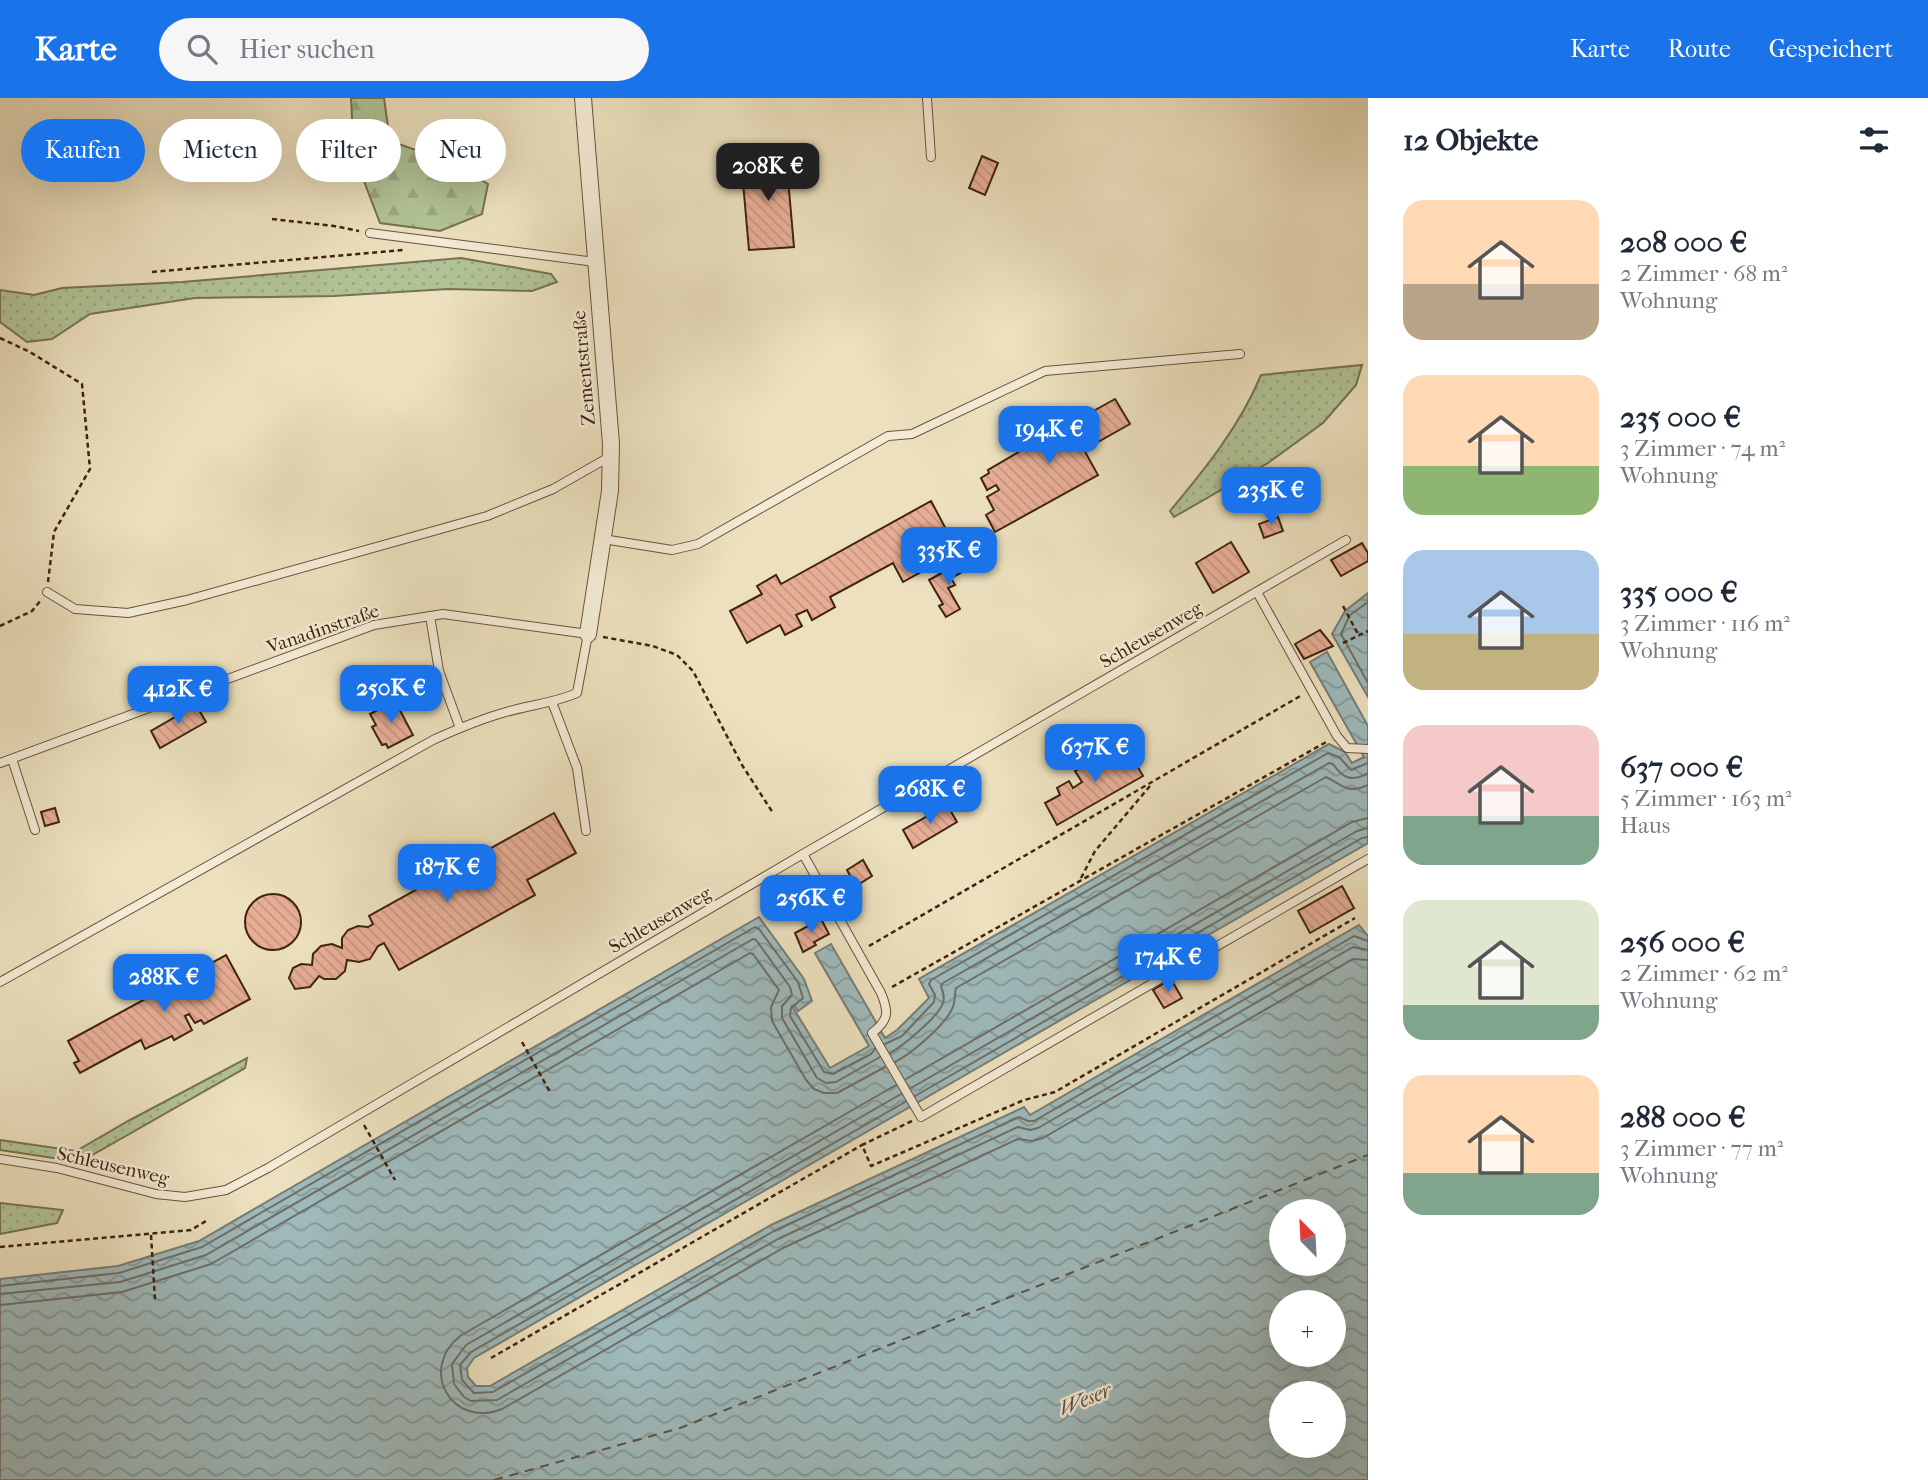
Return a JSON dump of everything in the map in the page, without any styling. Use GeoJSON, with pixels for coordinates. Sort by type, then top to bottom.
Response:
{"type":"FeatureCollection","features":[{"type":"Feature","properties":{"kind":"street","name":"Zementstraße"},"geometry":{"type":"LineString","coordinates":[[583,98],[611,456],[610,491],[588,634]]}},
{"type":"Feature","properties":{"kind":"lane"},"geometry":{"type":"LineString","coordinates":[[927,98],[931,158]]}},
{"type":"Feature","properties":{"kind":"lane"},"geometry":{"type":"LineString","coordinates":[[370,233],[595,262]]}},
{"type":"Feature","properties":{"kind":"lane"},"geometry":{"type":"LineString","coordinates":[[603,539],[672,550],[698,544],[888,436],[912,434],[1045,371],[1240,354]]}},
{"type":"Feature","properties":{"kind":"lane"},"geometry":{"type":"LineString","coordinates":[[47,592],[75,609],[128,613],[187,600],[487,516],[553,489],[611,456]]}},
{"type":"Feature","properties":{"kind":"lane","name":"Schleusenweg"},"geometry":{"type":"LineString","coordinates":[[0,1159],[57,1168],[156,1194],[185,1198],[226,1190],[1346,540]]}},
{"type":"Feature","properties":{"kind":"lane"},"geometry":{"type":"LineString","coordinates":[[1257,592],[1337,736],[1348,748],[1364,750]]}},
{"type":"Feature","properties":{"kind":"lane","name":"Vanadinstraße"},"geometry":{"type":"LineString","coordinates":[[0,763],[374,625],[443,614],[588,634]]}},
{"type":"Feature","properties":{"kind":"lane"},"geometry":{"type":"LineString","coordinates":[[430,617],[439,671],[460,728]]}},
{"type":"Feature","properties":{"kind":"lane"},"geometry":{"type":"LineString","coordinates":[[0,982],[433,740],[508,711],[552,702],[577,692],[588,634]]}},
{"type":"Feature","properties":{"kind":"lane"},"geometry":{"type":"LineString","coordinates":[[552,702],[577,768],[586,831]]}},
{"type":"Feature","properties":{"kind":"lane"},"geometry":{"type":"LineString","coordinates":[[12,759],[35,830]]}},
{"type":"Feature","properties":{"kind":"lane"},"geometry":{"type":"LineString","coordinates":[[803,854],[881,993],[887,1009],[885,1020],[872,1033],[921,1117],[1368,859]]}},
{"type":"Feature","properties":{"kind":"path"},"geometry":{"type":"LineString","coordinates":[[272,219],[370,233]]}},
{"type":"Feature","properties":{"kind":"path"},"geometry":{"type":"LineString","coordinates":[[152,272],[407,250]]}},
{"type":"Feature","properties":{"kind":"path"},"geometry":{"type":"LineString","coordinates":[[0,338],[30,352],[82,384],[90,469],[54,532],[47,592],[32,611],[0,626]]}},
{"type":"Feature","properties":{"kind":"path"},"geometry":{"type":"LineString","coordinates":[[1343,607],[1359,636]]}},
{"type":"Feature","properties":{"kind":"path"},"geometry":{"type":"LineString","coordinates":[[1343,643],[1368,631]]}},
{"type":"Feature","properties":{"kind":"path"},"geometry":{"type":"LineString","coordinates":[[588,634],[653,646],[677,655],[693,671],[742,765],[773,813]]}},
{"type":"Feature","properties":{"kind":"path"},"geometry":{"type":"LineString","coordinates":[[858,952],[1311,690]]}},
{"type":"Feature","properties":{"kind":"path"},"geometry":{"type":"LineString","coordinates":[[881,993],[1337,736]]}},
{"type":"Feature","properties":{"kind":"path"},"geometry":{"type":"LineString","coordinates":[[1080,880],[1095,851],[1152,783]]}},
{"type":"Feature","properties":{"kind":"path"},"geometry":{"type":"LineString","coordinates":[[862,1145],[872,1166],[1024,1100],[1055,1092],[1355,918]]}},
{"type":"Feature","properties":{"kind":"path"},"geometry":{"type":"LineString","coordinates":[[522,1042],[550,1092]]}},
{"type":"Feature","properties":{"kind":"path"},"geometry":{"type":"LineString","coordinates":[[491,1358],[862,1145],[921,1117]]}},
{"type":"Feature","properties":{"kind":"path"},"geometry":{"type":"LineString","coordinates":[[364,1125],[395,1180]]}},
{"type":"Feature","properties":{"kind":"path"},"geometry":{"type":"LineString","coordinates":[[0,1247],[191,1230],[206,1222]]}},
{"type":"Feature","properties":{"kind":"path"},"geometry":{"type":"LineString","coordinates":[[151,1235],[155,1300]]}},
{"type":"Feature","properties":{"kind":"green space"},"geometry":{"type":"Polygon","coordinates":[[[351,98],[384,98],[387,119],[352,119],[351,98]]]}},
{"type":"Feature","properties":{"kind":"green space"},"geometry":{"type":"Polygon","coordinates":[[[401,145],[415,150],[415,182],[488,184],[482,214],[440,231],[380,223],[364,182],[401,182],[401,145]]]}},
{"type":"Feature","properties":{"kind":"green space"},"geometry":{"type":"Polygon","coordinates":[[[461,258],[551,274],[557,282],[532,291],[448,289],[334,296],[195,298],[90,314],[52,339],[27,342],[0,322],[0,290],[34,295],[62,288],[182,282],[461,258]]]}},
{"type":"Feature","properties":{"kind":"green space"},"geometry":{"type":"Polygon","coordinates":[[[1362,365],[1356,385],[1323,423],[1268,463],[1174,517],[1170,511],[1209,463],[1232,429],[1261,375],[1362,365]]]}},
{"type":"Feature","properties":{"kind":"green space"},"geometry":{"type":"Polygon","coordinates":[[[247,1058],[245,1068],[80,1162],[0,1150],[0,1140],[76,1151],[247,1058]]]}},
{"type":"Feature","properties":{"kind":"green space"},"geometry":{"type":"Polygon","coordinates":[[[0,1203],[63,1210],[57,1223],[0,1234],[0,1203]]]}},
{"type":"Feature","properties":{"kind":"water"},"geometry":{"type":"Polygon","coordinates":[[[1368,593],[1368,697],[1332,634],[1345,611],[1368,593]]]}},
{"type":"Feature","properties":{"kind":"water","name":"Weser"},"geometry":{"type":"Polygon","coordinates":[[[1327,652],[1368,726],[1368,843],[474,1358],[467,1368],[468,1377],[476,1386],[490,1386],[771,1225],[1024,1107],[1030,1115],[1359,925],[1368,936],[1368,1480],[0,1480],[0,1279],[118,1266],[199,1241],[759,917],[804,979],[812,1001],[798,1011],[792,1006],[830,1068],[869,1046],[815,953],[831,944],[885,1038],[897,1030],[929,998],[919,979],[1329,744],[1345,752],[1352,763],[1364,757],[1310,662],[1327,652]]]}},
{"type":"Feature","properties":{"kind":"building"},"geometry":{"type":"Polygon","coordinates":[[[786,156],[794,247],[749,250],[741,160],[786,156]]]}},
{"type":"Feature","properties":{"kind":"building"},"geometry":{"type":"Polygon","coordinates":[[[982,156],[998,163],[985,195],[969,188],[982,156]]]}},
{"type":"Feature","properties":{"kind":"building"},"geometry":{"type":"Polygon","coordinates":[[[1115,399],[1130,424],[1084,450],[1098,475],[995,532],[986,515],[994,510],[987,497],[999,490],[996,485],[987,490],[981,478],[989,473],[988,470],[1029,446],[1025,439],[1038,431],[1043,439],[1115,399]]]}},
{"type":"Feature","properties":{"kind":"building"},"geometry":{"type":"Polygon","coordinates":[[[931,501],[947,531],[919,546],[930,567],[903,582],[893,563],[830,597],[835,607],[812,620],[807,610],[796,615],[802,626],[785,635],[780,625],[747,643],[730,611],[762,594],[757,586],[776,575],[781,584],[931,501]]]}},
{"type":"Feature","properties":{"kind":"building"},"geometry":{"type":"Polygon","coordinates":[[[1278,517],[1283,531],[1264,538],[1259,524],[1278,517]]]}},
{"type":"Feature","properties":{"kind":"building"},"geometry":{"type":"Polygon","coordinates":[[[1231,542],[1249,572],[1213,593],[1196,563],[1231,542]]]}},
{"type":"Feature","properties":{"kind":"building"},"geometry":{"type":"Polygon","coordinates":[[[1362,543],[1368,553],[1368,561],[1341,576],[1331,560],[1362,543]]]}},
{"type":"Feature","properties":{"kind":"building"},"geometry":{"type":"Polygon","coordinates":[[[969,558],[973,566],[951,578],[955,585],[948,588],[960,609],[946,617],[939,606],[943,604],[929,580],[969,558]]]}},
{"type":"Feature","properties":{"kind":"building"},"geometry":{"type":"Polygon","coordinates":[[[1320,630],[1333,646],[1304,659],[1295,644],[1320,630]]]}},
{"type":"Feature","properties":{"kind":"building"},"geometry":{"type":"Polygon","coordinates":[[[395,701],[413,735],[388,748],[386,744],[382,745],[372,727],[376,725],[370,714],[395,701]]]}},
{"type":"Feature","properties":{"kind":"building"},"geometry":{"type":"Polygon","coordinates":[[[196,705],[206,722],[160,748],[151,731],[196,705]]]}},
{"type":"Feature","properties":{"kind":"building"},"geometry":{"type":"Polygon","coordinates":[[[1124,744],[1143,776],[1057,825],[1045,803],[1060,795],[1057,788],[1069,781],[1073,788],[1082,782],[1075,771],[1124,744]]]}},
{"type":"Feature","properties":{"kind":"building"},"geometry":{"type":"Polygon","coordinates":[[[947,805],[957,822],[913,848],[903,830],[947,805]]]}},
{"type":"Feature","properties":{"kind":"building"},"geometry":{"type":"Polygon","coordinates":[[[55,808],[59,822],[45,826],[41,812],[55,808]]]}},
{"type":"Feature","properties":{"kind":"building"},"geometry":{"type":"Polygon","coordinates":[[[554,813],[576,853],[527,880],[535,895],[399,970],[384,943],[378,946],[370,959],[359,962],[347,960],[345,971],[336,979],[319,976],[310,987],[295,989],[289,978],[293,968],[301,964],[312,965],[313,954],[321,946],[332,944],[342,948],[342,938],[348,930],[373,924],[369,916],[554,813]]]}},
{"type":"Feature","properties":{"kind":"building"},"geometry":{"type":"Polygon","coordinates":[[[863,860],[872,876],[856,886],[847,870],[863,860]]]}},
{"type":"Feature","properties":{"kind":"building"},"geometry":{"type":"Polygon","coordinates":[[[1342,886],[1354,908],[1310,933],[1298,911],[1342,886]]]}},
{"type":"Feature","properties":{"kind":"building"},"geometry":{"type":"Polygon","coordinates":[[[267,894],[279,894],[289,898],[297,906],[301,922],[297,938],[289,946],[279,950],[267,950],[257,946],[249,938],[245,928],[245,916],[249,906],[257,898],[267,894]]]}},
{"type":"Feature","properties":{"kind":"building"},"geometry":{"type":"Polygon","coordinates":[[[821,919],[829,934],[803,952],[795,933],[821,919]]]}},
{"type":"Feature","properties":{"kind":"building"},"geometry":{"type":"Polygon","coordinates":[[[226,955],[250,999],[204,1024],[201,1020],[195,1023],[189,1014],[185,1016],[192,1030],[174,1040],[172,1036],[145,1049],[141,1040],[80,1073],[74,1063],[79,1061],[68,1041],[226,955]]]}},
{"type":"Feature","properties":{"kind":"building"},"geometry":{"type":"Polygon","coordinates":[[[1171,979],[1182,998],[1164,1008],[1153,990],[1171,979]]]}},
{"type":"Feature","properties":{"kind":"ferry route"},"geometry":{"type":"LineString","coordinates":[[494,1480],[680,1428],[1368,1155]]}}]}
